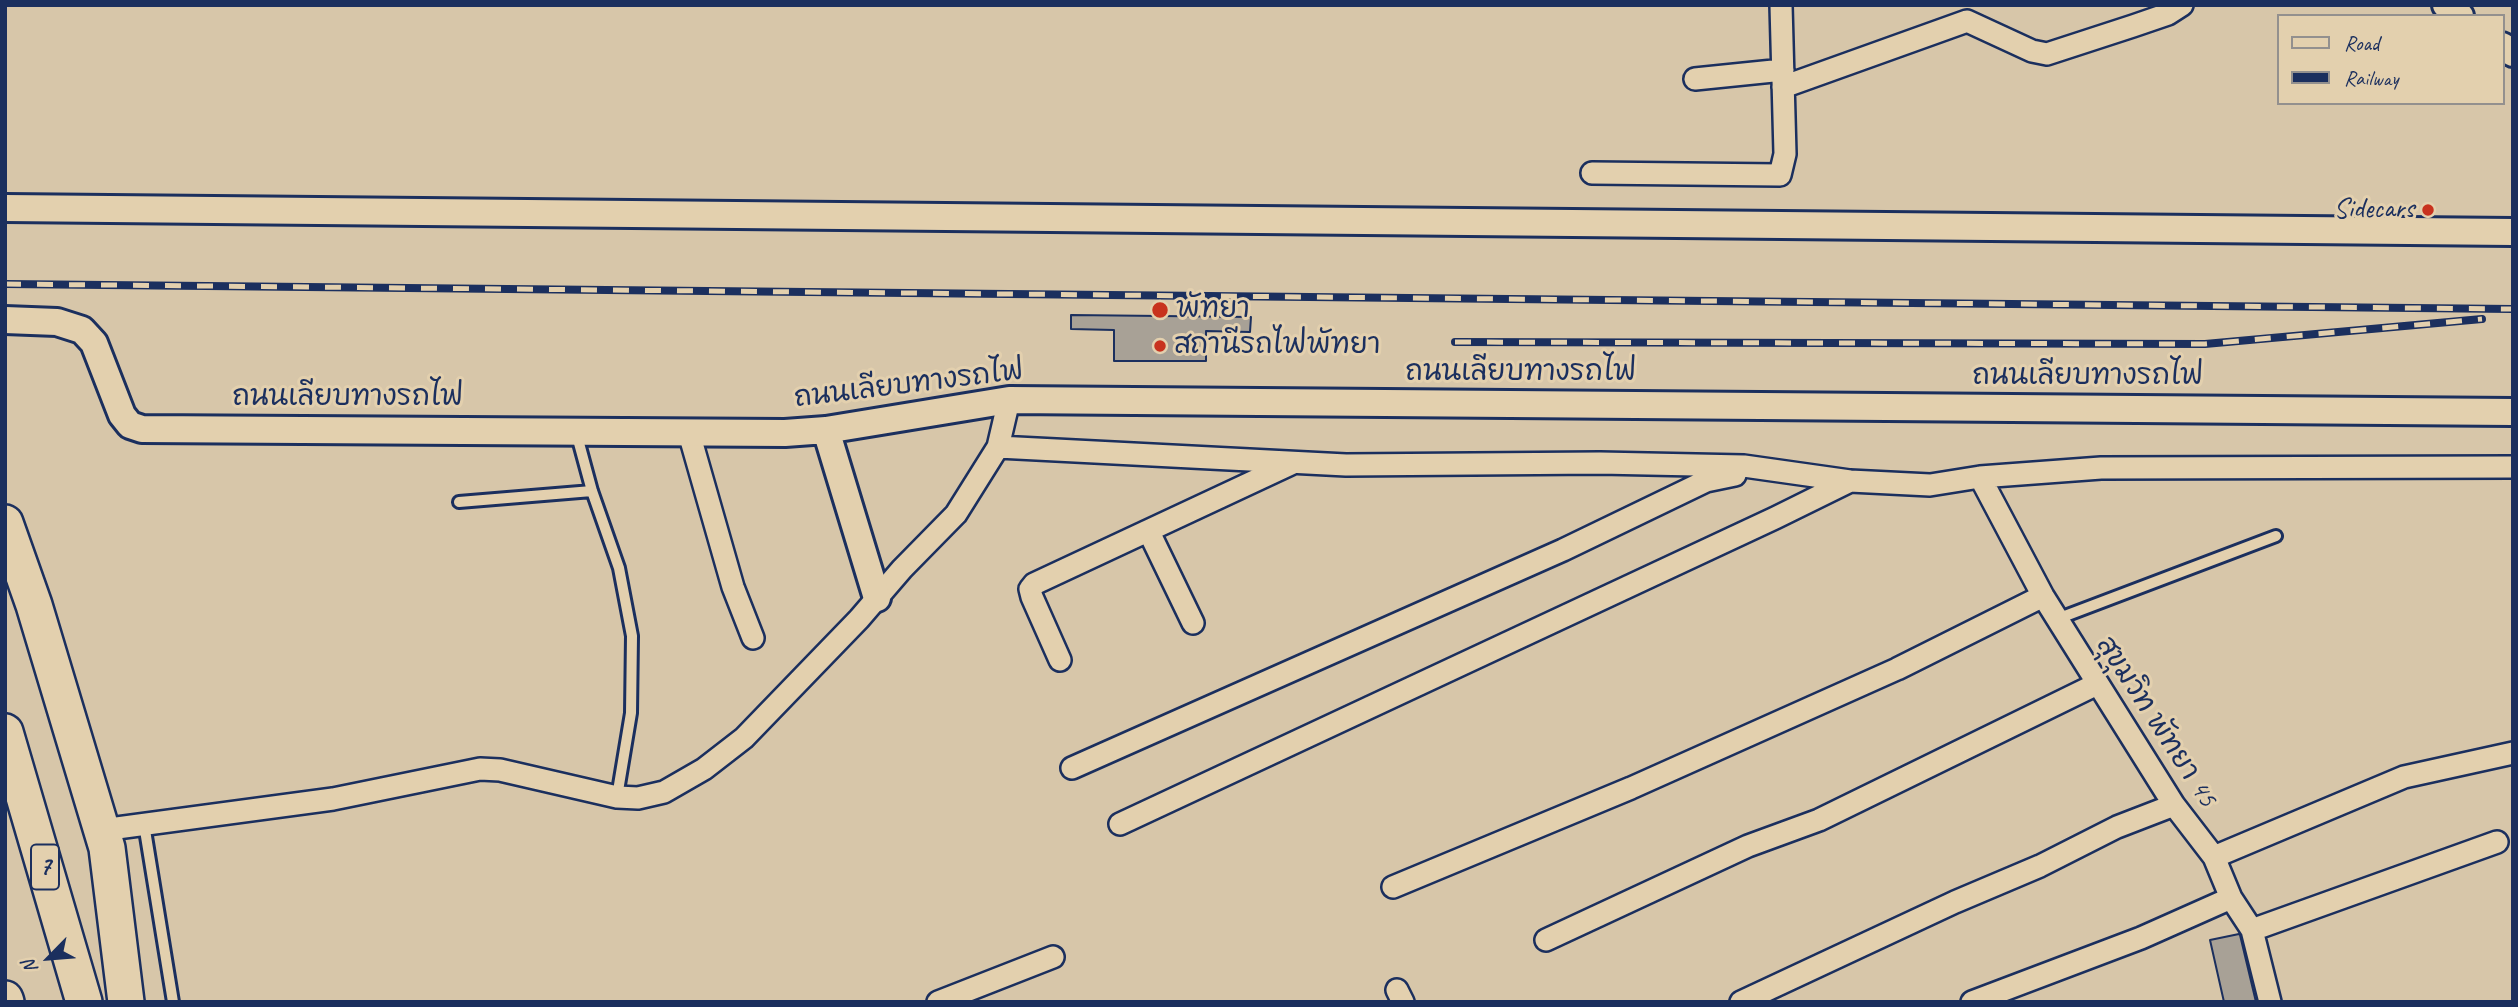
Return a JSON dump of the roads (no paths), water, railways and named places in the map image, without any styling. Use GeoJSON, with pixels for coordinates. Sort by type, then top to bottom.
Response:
{"type":"FeatureCollection","features":[{"type":"Feature","properties":{"kind":"highway"},"geometry":{"type":"LineString","coordinates":[[5,508],[107,848],[126,1002]]}},
{"type":"Feature","properties":{"kind":"highway"},"geometry":{"type":"LineString","coordinates":[[5,523],[34,605]]}},
{"type":"Feature","properties":{"kind":"highway","name":"7"},"geometry":{"type":"LineString","coordinates":[[5,732],[84,1002]]}},
{"type":"Feature","properties":{"kind":"street"},"geometry":{"type":"LineString","coordinates":[[1592,173],[1780,175],[1786,154],[1781,5]]}},
{"type":"Feature","properties":{"kind":"street"},"geometry":{"type":"LineString","coordinates":[[1695,79],[1783,79],[1967,21],[2032,51],[2047,54],[2168,14],[2182,5]]}},
{"type":"Feature","properties":{"kind":"street"},"geometry":{"type":"LineString","coordinates":[[5,208],[2513,232]]}},
{"type":"Feature","properties":{"kind":"street","name":"ถนนเลียบทางรถไฟ"},"geometry":{"type":"LineString","coordinates":[[5,320],[57,322],[82,330],[94,342],[122,415],[130,425],[142,429],[785,433],[826,430],[1009,400],[2513,412]]}},
{"type":"Feature","properties":{"kind":"street"},"geometry":{"type":"LineString","coordinates":[[102,830],[333,799],[480,769],[617,797],[638,798],[664,792],[704,769],[744,738],[956,514],[998,447],[1009,400]]}},
{"type":"Feature","properties":{"kind":"street"},"geometry":{"type":"LineString","coordinates":[[826,430],[877,598]]}},
{"type":"Feature","properties":{"kind":"street"},"geometry":{"type":"LineString","coordinates":[[689,433],[733,587],[753,638]]}},
{"type":"Feature","properties":{"kind":"street"},"geometry":{"type":"LineString","coordinates":[[998,447],[1346,465],[1600,463],[1744,466],[1850,481],[1930,485],[1980,477],[2101,468],[2513,467]]}},
{"type":"Feature","properties":{"kind":"street"},"geometry":{"type":"LineString","coordinates":[[1060,660],[1032,597],[1030,589],[1034,584],[1295,462]]}},
{"type":"Feature","properties":{"kind":"street"},"geometry":{"type":"LineString","coordinates":[[1072,768],[1563,550],[1706,481],[1733,475],[1828,478]]}},
{"type":"Feature","properties":{"kind":"street","name":"สุขุมวิท พัทยา 45"},"geometry":{"type":"LineString","coordinates":[[1980,477],[2043,596],[2097,684],[2174,805],[2214,857],[2231,898],[2252,930],[2270,1002]]}},
{"type":"Feature","properties":{"kind":"street"},"geometry":{"type":"LineString","coordinates":[[1120,824],[1850,481]]}},
{"type":"Feature","properties":{"kind":"street"},"geometry":{"type":"LineString","coordinates":[[1149,532],[1193,623]]}},
{"type":"Feature","properties":{"kind":"street"},"geometry":{"type":"LineString","coordinates":[[1393,887],[1631,788],[1897,669],[2043,596]]}},
{"type":"Feature","properties":{"kind":"street"},"geometry":{"type":"LineString","coordinates":[[1546,940],[1748,846],[1819,820],[2097,684]]}},
{"type":"Feature","properties":{"kind":"street"},"geometry":{"type":"LineString","coordinates":[[2214,857],[2404,777],[2513,753]]}},
{"type":"Feature","properties":{"kind":"street"},"geometry":{"type":"LineString","coordinates":[[1741,1002],[1955,902],[2040,866],[2117,827],[2174,805]]}},
{"type":"Feature","properties":{"kind":"street"},"geometry":{"type":"LineString","coordinates":[[2252,930],[2497,842]]}},
{"type":"Feature","properties":{"kind":"street"},"geometry":{"type":"LineString","coordinates":[[1972,1002],[2141,937],[2231,898]]}},
{"type":"Feature","properties":{"kind":"street"},"geometry":{"type":"LineString","coordinates":[[938,1002],[1053,957]]}},
{"type":"Feature","properties":{"kind":"lane"},"geometry":{"type":"LineString","coordinates":[[576,432],[592,491],[619,568],[632,636],[631,713],[617,797]]}},
{"type":"Feature","properties":{"kind":"lane"},"geometry":{"type":"LineString","coordinates":[[459,502],[592,491]]}},
{"type":"Feature","properties":{"kind":"lane"},"geometry":{"type":"LineString","coordinates":[[2057,619],[2276,536]]}},
{"type":"Feature","properties":{"kind":"lane"},"geometry":{"type":"LineString","coordinates":[[144,824],[173,1002]]}},
{"type":"Feature","properties":{"kind":"railway"},"geometry":{"type":"LineString","coordinates":[[5,284],[2513,309]]}},
{"type":"Feature","properties":{"kind":"railway"},"geometry":{"type":"LineString","coordinates":[[1455,342],[2205,344],[2482,319]]}},
{"type":"Feature","properties":{"kind":"place","name":"Sidecars"},"geometry":{"type":"Point","coordinates":[2428,210]}},
{"type":"Feature","properties":{"kind":"place","name":"พัทยา"},"geometry":{"type":"Point","coordinates":[1160,310]}},
{"type":"Feature","properties":{"kind":"place","name":"สถานีรถไฟพัทยา"},"geometry":{"type":"Point","coordinates":[1160,346]}}]}
